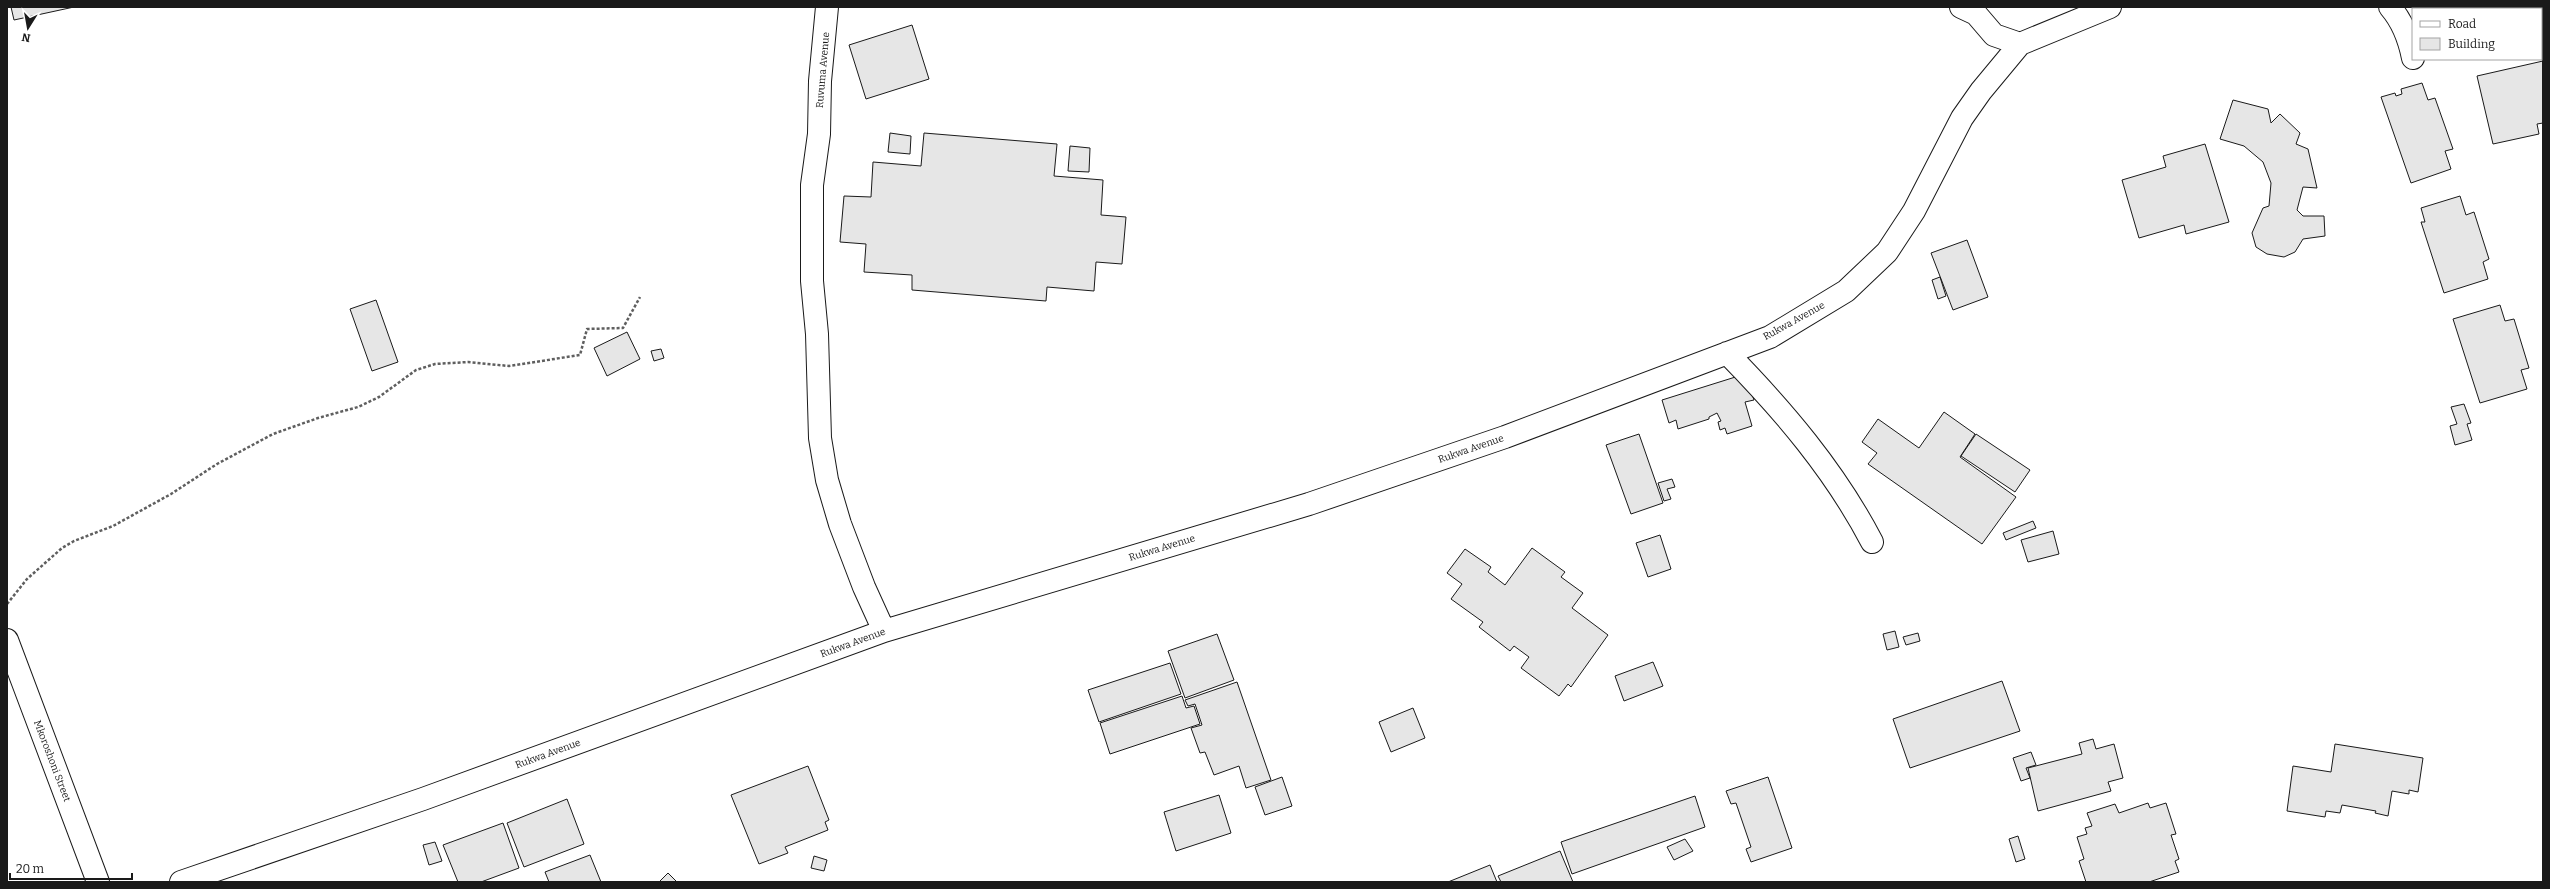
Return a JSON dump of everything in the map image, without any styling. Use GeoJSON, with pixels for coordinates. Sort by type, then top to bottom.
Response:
{"type":"FeatureCollection","features":[{"type":"Feature","properties":{"kind":"street","name":"Ruvuma Avenue"},"geometry":{"type":"LineString","coordinates":[[827,7],[820,81],[818,134],[812,185],[812,249],[820,438],[827,480],[840,524],[864,587],[884,631]]}},
{"type":"Feature","properties":{"kind":"street"},"geometry":{"type":"LineString","coordinates":[[1961,7],[1976,14],[1994,35],[2020,44],[2110,7]]}},
{"type":"Feature","properties":{"kind":"street"},"geometry":{"type":"LineString","coordinates":[[2390,7],[2399,18],[2408,38],[2412,56]]}},
{"type":"Feature","properties":{"kind":"street","name":"Rukwa Avenue"},"geometry":{"type":"LineString","coordinates":[[181,882],[422,800],[884,631],[1309,504],[1505,437],[1770,337],[1846,291],[1887,252],[1914,211],[1962,118],[1981,91],[2020,44]]}},
{"type":"Feature","properties":{"kind":"street"},"geometry":{"type":"LineString","coordinates":[[1727,353],[1802,434],[1855,509],[1872,542]]}},
{"type":"Feature","properties":{"kind":"street","name":"Mkoroshoni Street"},"geometry":{"type":"LineString","coordinates":[[7,640],[98,882]]}},
{"type":"Feature","properties":{"kind":"path"},"geometry":{"type":"LineString","coordinates":[[7,604],[27,579],[62,548],[91,533],[113,526],[171,494],[217,464],[273,434],[318,418],[358,407],[379,397],[416,370],[435,364],[468,362],[509,366],[580,355],[587,329],[623,328],[640,297]]}},
{"type":"Feature","properties":{"kind":"building"},"geometry":{"type":"Polygon","coordinates":[[[11,7],[74,7],[14,20],[11,7]]]}},
{"type":"Feature","properties":{"kind":"building"},"geometry":{"type":"Polygon","coordinates":[[[912,25],[929,79],[866,99],[849,45],[912,25]]]}},
{"type":"Feature","properties":{"kind":"building"},"geometry":{"type":"Polygon","coordinates":[[[2543,61],[2543,123],[2537,124],[2539,134],[2493,144],[2477,76],[2543,61]]]}},
{"type":"Feature","properties":{"kind":"building"},"geometry":{"type":"Polygon","coordinates":[[[2422,83],[2428,100],[2435,98],[2453,149],[2445,151],[2451,169],[2411,183],[2381,97],[2395,93],[2396,96],[2402,94],[2401,89],[2422,83]]]}},
{"type":"Feature","properties":{"kind":"building"},"geometry":{"type":"Polygon","coordinates":[[[2233,100],[2268,109],[2271,123],[2280,114],[2300,133],[2296,144],[2308,149],[2317,188],[2303,187],[2297,210],[2303,216],[2324,216],[2325,236],[2303,239],[2295,252],[2284,257],[2267,254],[2256,247],[2252,233],[2263,208],[2269,206],[2271,183],[2263,162],[2244,146],[2220,139],[2233,100]]]}},
{"type":"Feature","properties":{"kind":"building"},"geometry":{"type":"Polygon","coordinates":[[[890,133],[911,136],[910,154],[888,152],[890,133]]]}},
{"type":"Feature","properties":{"kind":"building"},"geometry":{"type":"Polygon","coordinates":[[[924,133],[1057,144],[1054,176],[1103,180],[1101,215],[1126,217],[1122,264],[1096,262],[1094,291],[1047,287],[1046,301],[912,290],[912,275],[864,272],[866,244],[840,242],[844,196],[871,197],[873,162],[921,166],[924,133]]]}},
{"type":"Feature","properties":{"kind":"building"},"geometry":{"type":"Polygon","coordinates":[[[2205,144],[2229,222],[2186,234],[2184,225],[2139,238],[2122,180],[2166,167],[2163,156],[2205,144]]]}},
{"type":"Feature","properties":{"kind":"building"},"geometry":{"type":"Polygon","coordinates":[[[1070,146],[1090,148],[1089,172],[1068,171],[1070,146]]]}},
{"type":"Feature","properties":{"kind":"building"},"geometry":{"type":"Polygon","coordinates":[[[2460,196],[2466,215],[2474,212],[2489,259],[2483,262],[2488,279],[2444,293],[2421,222],[2425,222],[2421,208],[2460,196]]]}},
{"type":"Feature","properties":{"kind":"building"},"geometry":{"type":"Polygon","coordinates":[[[1967,240],[1988,297],[1953,310],[1931,253],[1967,240]]]}},
{"type":"Feature","properties":{"kind":"building"},"geometry":{"type":"Polygon","coordinates":[[[1940,277],[1946,296],[1938,299],[1932,280],[1940,277]]]}},
{"type":"Feature","properties":{"kind":"building"},"geometry":{"type":"Polygon","coordinates":[[[376,300],[398,362],[372,371],[350,309],[376,300]]]}},
{"type":"Feature","properties":{"kind":"building"},"geometry":{"type":"Polygon","coordinates":[[[2500,305],[2505,321],[2514,319],[2529,368],[2521,370],[2527,389],[2480,403],[2453,319],[2500,305]]]}},
{"type":"Feature","properties":{"kind":"building"},"geometry":{"type":"Polygon","coordinates":[[[627,332],[640,359],[607,376],[594,348],[627,332]]]}},
{"type":"Feature","properties":{"kind":"building"},"geometry":{"type":"Polygon","coordinates":[[[661,349],[664,358],[654,361],[651,351],[661,349]]]}},
{"type":"Feature","properties":{"kind":"building"},"geometry":{"type":"Polygon","coordinates":[[[1745,374],[1754,400],[1745,402],[1752,426],[1727,434],[1725,428],[1720,430],[1718,422],[1721,421],[1717,413],[1709,417],[1709,419],[1678,429],[1676,420],[1669,423],[1662,400],[1745,374]]]}},
{"type":"Feature","properties":{"kind":"building"},"geometry":{"type":"Polygon","coordinates":[[[2464,404],[2471,423],[2467,424],[2472,440],[2455,445],[2450,426],[2457,424],[2451,407],[2464,404]]]}},
{"type":"Feature","properties":{"kind":"building"},"geometry":{"type":"Polygon","coordinates":[[[1944,412],[1975,434],[1960,457],[2016,497],[1982,544],[1868,464],[1877,453],[1862,442],[1878,419],[1919,448],[1944,412]]]}},
{"type":"Feature","properties":{"kind":"building"},"geometry":{"type":"Polygon","coordinates":[[[1639,434],[1663,503],[1631,514],[1606,445],[1639,434]]]}},
{"type":"Feature","properties":{"kind":"building"},"geometry":{"type":"Polygon","coordinates":[[[1976,434],[2030,470],[2015,492],[1961,456],[1976,434]]]}},
{"type":"Feature","properties":{"kind":"building"},"geometry":{"type":"Polygon","coordinates":[[[1672,479],[1675,487],[1667,489],[1671,499],[1664,501],[1658,483],[1672,479]]]}},
{"type":"Feature","properties":{"kind":"building"},"geometry":{"type":"Polygon","coordinates":[[[2033,521],[2036,528],[2006,540],[2003,533],[2033,521]]]}},
{"type":"Feature","properties":{"kind":"building"},"geometry":{"type":"Polygon","coordinates":[[[2053,531],[2059,554],[2028,562],[2021,540],[2053,531]]]}},
{"type":"Feature","properties":{"kind":"building"},"geometry":{"type":"Polygon","coordinates":[[[1660,535],[1671,569],[1648,577],[1636,543],[1660,535]]]}},
{"type":"Feature","properties":{"kind":"building"},"geometry":{"type":"Polygon","coordinates":[[[1532,548],[1565,572],[1561,577],[1583,593],[1572,608],[1608,635],[1571,687],[1568,684],[1559,696],[1521,668],[1529,657],[1514,646],[1510,651],[1479,627],[1483,622],[1451,599],[1462,584],[1447,573],[1465,549],[1491,567],[1488,572],[1505,585],[1532,548]]]}},
{"type":"Feature","properties":{"kind":"building"},"geometry":{"type":"Polygon","coordinates":[[[1895,631],[1899,647],[1887,650],[1883,634],[1895,631]]]}},
{"type":"Feature","properties":{"kind":"building"},"geometry":{"type":"Polygon","coordinates":[[[1918,633],[1920,641],[1906,645],[1903,637],[1918,633]]]}},
{"type":"Feature","properties":{"kind":"building"},"geometry":{"type":"Polygon","coordinates":[[[1217,634],[1234,680],[1185,698],[1168,651],[1217,634]]]}},
{"type":"Feature","properties":{"kind":"building"},"geometry":{"type":"Polygon","coordinates":[[[1653,662],[1663,686],[1624,701],[1615,676],[1653,662]]]}},
{"type":"Feature","properties":{"kind":"building"},"geometry":{"type":"Polygon","coordinates":[[[1170,663],[1181,694],[1099,722],[1088,690],[1170,663]]]}},
{"type":"Feature","properties":{"kind":"building"},"geometry":{"type":"Polygon","coordinates":[[[2002,681],[2020,731],[1910,768],[1893,719],[2002,681]]]}},
{"type":"Feature","properties":{"kind":"building"},"geometry":{"type":"Polygon","coordinates":[[[1237,682],[1271,780],[1246,788],[1239,766],[1214,775],[1205,752],[1200,753],[1191,728],[1202,725],[1195,704],[1188,706],[1185,700],[1237,682]]]}},
{"type":"Feature","properties":{"kind":"building"},"geometry":{"type":"Polygon","coordinates":[[[1182,696],[1186,708],[1194,706],[1200,724],[1110,754],[1100,723],[1182,696]]]}},
{"type":"Feature","properties":{"kind":"building"},"geometry":{"type":"Polygon","coordinates":[[[1413,708],[1425,738],[1391,752],[1379,722],[1413,708]]]}},
{"type":"Feature","properties":{"kind":"building"},"geometry":{"type":"Polygon","coordinates":[[[2093,739],[2096,749],[2114,744],[2123,778],[2108,782],[2111,791],[2038,811],[2028,768],[2082,754],[2079,743],[2093,739]]]}},
{"type":"Feature","properties":{"kind":"building"},"geometry":{"type":"Polygon","coordinates":[[[2335,744],[2423,758],[2418,792],[2409,790],[2409,794],[2392,791],[2388,816],[2375,813],[2376,811],[2342,805],[2340,813],[2326,811],[2325,817],[2287,811],[2293,766],[2331,772],[2335,744]]]}},
{"type":"Feature","properties":{"kind":"building"},"geometry":{"type":"Polygon","coordinates":[[[2031,752],[2036,765],[2026,768],[2030,778],[2021,781],[2013,758],[2031,752]]]}},
{"type":"Feature","properties":{"kind":"building"},"geometry":{"type":"Polygon","coordinates":[[[808,766],[829,820],[825,822],[828,830],[785,847],[788,853],[759,864],[731,795],[808,766]]]}},
{"type":"Feature","properties":{"kind":"building"},"geometry":{"type":"Polygon","coordinates":[[[1282,777],[1292,806],[1265,815],[1255,787],[1282,777]]]}},
{"type":"Feature","properties":{"kind":"building"},"geometry":{"type":"Polygon","coordinates":[[[1768,777],[1792,848],[1751,862],[1746,849],[1751,847],[1736,803],[1731,804],[1726,791],[1768,777]]]}},
{"type":"Feature","properties":{"kind":"building"},"geometry":{"type":"Polygon","coordinates":[[[1219,795],[1231,833],[1176,851],[1164,812],[1219,795]]]}},
{"type":"Feature","properties":{"kind":"building"},"geometry":{"type":"Polygon","coordinates":[[[1695,796],[1705,827],[1572,874],[1561,842],[1695,796]]]}},
{"type":"Feature","properties":{"kind":"building"},"geometry":{"type":"Polygon","coordinates":[[[567,799],[584,844],[524,867],[507,823],[567,799]]]}},
{"type":"Feature","properties":{"kind":"building"},"geometry":{"type":"Polygon","coordinates":[[[2148,803],[2150,808],[2166,803],[2176,834],[2171,835],[2179,859],[2175,861],[2179,872],[2149,882],[2086,882],[2079,861],[2084,859],[2077,837],[2087,834],[2085,828],[2092,826],[2087,813],[2115,804],[2119,813],[2148,803]]]}},
{"type":"Feature","properties":{"kind":"building"},"geometry":{"type":"Polygon","coordinates":[[[503,823],[519,868],[481,882],[458,882],[443,845],[503,823]]]}},
{"type":"Feature","properties":{"kind":"building"},"geometry":{"type":"Polygon","coordinates":[[[2018,836],[2025,859],[2016,862],[2009,839],[2018,836]]]}},
{"type":"Feature","properties":{"kind":"building"},"geometry":{"type":"Polygon","coordinates":[[[1685,839],[1693,851],[1674,860],[1667,847],[1685,839]]]}},
{"type":"Feature","properties":{"kind":"building"},"geometry":{"type":"Polygon","coordinates":[[[435,842],[442,861],[429,865],[423,845],[435,842]]]}},
{"type":"Feature","properties":{"kind":"building"},"geometry":{"type":"Polygon","coordinates":[[[1560,851],[1573,882],[1501,882],[1498,876],[1560,851]]]}},
{"type":"Feature","properties":{"kind":"building"},"geometry":{"type":"Polygon","coordinates":[[[590,855],[601,882],[549,882],[545,872],[590,855]]]}},
{"type":"Feature","properties":{"kind":"building"},"geometry":{"type":"Polygon","coordinates":[[[814,856],[827,860],[824,871],[811,868],[814,856]]]}},
{"type":"Feature","properties":{"kind":"building"},"geometry":{"type":"Polygon","coordinates":[[[1490,865],[1497,882],[1448,882],[1490,865]]]}},
{"type":"Feature","properties":{"kind":"building"},"geometry":{"type":"Polygon","coordinates":[[[668,873],[677,882],[659,882],[668,873]]]}}]}
